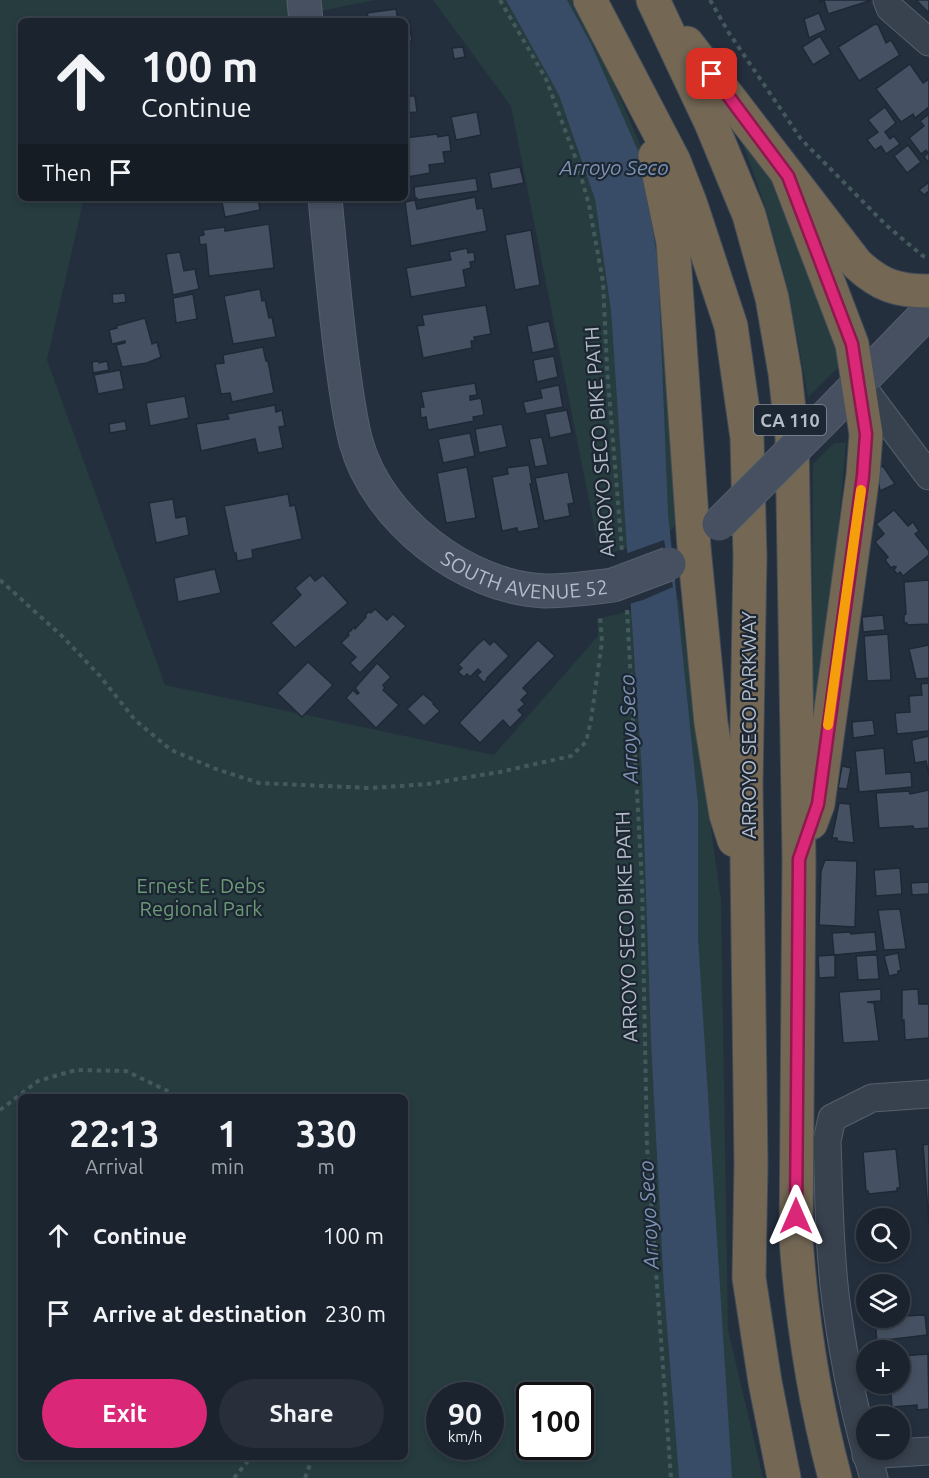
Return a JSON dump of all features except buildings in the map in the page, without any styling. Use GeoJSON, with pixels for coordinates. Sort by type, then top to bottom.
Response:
{"type":"FeatureCollection","features":[{"type":"Feature","properties":{"kind":"highway","name":"ARROYO SECO PARKWAY"},"geometry":{"type":"LineString","coordinates":[[590,0],[675,161],[731,326],[745,427],[750,556],[746,784],[751,1164],[749,1278],[765,1382],[784,1478]]}},
{"type":"Feature","properties":{"kind":"highway"},"geometry":{"type":"LineString","coordinates":[[654,2],[857,264],[874,279],[894,288],[929,291]]}},
{"type":"Feature","properties":{"kind":"highway","name":"CA 110"},"geometry":{"type":"LineString","coordinates":[[654,2],[711,123],[749,215],[772,298],[785,373],[792,437],[799,859],[796,1250],[810,1368],[822,1429],[835,1478]]}},
{"type":"Feature","properties":{"kind":"highway"},"geometry":{"type":"LineString","coordinates":[[640,93],[673,242],[681,556],[726,815],[748,886]]}},
{"type":"Feature","properties":{"kind":"highway"},"geometry":{"type":"LineString","coordinates":[[788,176],[852,344],[866,434],[863,476],[818,804],[799,859]]}},
{"type":"Feature","properties":{"kind":"street"},"geometry":{"type":"LineString","coordinates":[[304,0],[306,18]]}},
{"type":"Feature","properties":{"kind":"street"},"geometry":{"type":"LineString","coordinates":[[886,0],[890,8],[929,42]]}},
{"type":"Feature","properties":{"kind":"street","name":"SOUTH AVENUE 52"},"geometry":{"type":"LineString","coordinates":[[325,201],[347,396],[356,442],[371,480],[397,515],[428,544],[465,569],[510,585],[544,591],[614,586],[681,556],[719,524],[860,384],[929,311]]}},
{"type":"Feature","properties":{"kind":"street"},"geometry":{"type":"LineString","coordinates":[[860,384],[929,476]]}},
{"type":"Feature","properties":{"kind":"street"},"geometry":{"type":"LineString","coordinates":[[929,1094],[872,1098],[832,1118],[827,1141],[836,1301],[850,1385],[870,1466],[929,1451]]}},
{"type":"Feature","properties":{"kind":"path","name":"ARROYO SECO BIKE PATH"},"geometry":{"type":"LineString","coordinates":[[500,0],[546,79],[577,162],[589,205],[603,282],[614,586],[642,884],[647,1147],[671,1478]]}},
{"type":"Feature","properties":{"kind":"path"},"geometry":{"type":"LineString","coordinates":[[710,0],[729,33],[801,140],[887,226],[923,256],[929,258]]}},
{"type":"Feature","properties":{"kind":"path"},"geometry":{"type":"LineString","coordinates":[[0,580],[62,636],[100,676],[135,720],[171,750],[216,769],[259,783],[371,788],[428,784],[500,772],[572,756],[586,742],[602,642],[599,611],[614,586]]}},
{"type":"Feature","properties":{"kind":"path"},"geometry":{"type":"LineString","coordinates":[[21,1094],[38,1081],[76,1070],[126,1071],[174,1094]]}},
{"type":"Feature","properties":{"kind":"path"},"geometry":{"type":"LineString","coordinates":[[0,1110],[18,1096]]}},
{"type":"Feature","properties":{"kind":"path"},"geometry":{"type":"LineString","coordinates":[[234,1478],[249,1460]]}},
{"type":"Feature","properties":{"kind":"path"},"geometry":{"type":"LineString","coordinates":[[305,1478],[312,1460]]}},
{"type":"Feature","properties":{"kind":"green space","name":"Ernest E. Debs Regional Park"},"geometry":{"type":"Polygon","coordinates":[[[0,0],[375,0],[285,18],[18,18],[18,201],[83,201],[47,360],[165,685],[494,755],[598,636],[597,619],[679,599],[721,901],[728,1330],[763,1478],[0,1478],[0,0]]]}},
{"type":"Feature","properties":{"kind":"green space"},"geometry":{"type":"Polygon","coordinates":[[[433,0],[573,0],[597,44],[648,163],[664,261],[678,521],[667,536],[600,556],[511,106],[433,0]]]}},
{"type":"Feature","properties":{"kind":"green space"},"geometry":{"type":"Polygon","coordinates":[[[728,109],[769,165],[843,363],[808,397],[792,310],[778,253],[762,197],[728,109]]]}},
{"type":"Feature","properties":{"kind":"green space"},"geometry":{"type":"Polygon","coordinates":[[[834,443],[846,443],[822,707],[812,707],[813,464],[834,443]]]}},
{"type":"Feature","properties":{"kind":"water","name":"Arroyo Seco"},"geometry":{"type":"Polygon","coordinates":[[[506,0],[567,0],[591,44],[642,160],[658,264],[668,513],[698,804],[698,937],[732,1478],[679,1478],[664,1289],[651,1041],[642,773],[611,310],[595,199],[559,95],[506,0]]]}},
{"type":"Feature","properties":{"kind":"pier"},"geometry":{"type":"Polygon","coordinates":[[[664,540],[673,587],[629,604],[625,554],[664,540]]]}},
{"type":"Feature","properties":{"kind":"slow traffic"},"geometry":{"type":"LineString","coordinates":[[828,725],[861,490]]}},
{"type":"Feature","properties":{"kind":"route"},"geometry":{"type":"LineString","coordinates":[[712,74],[788,176],[852,344],[866,434],[863,476],[818,804],[799,859],[796,1216]]}}]}
